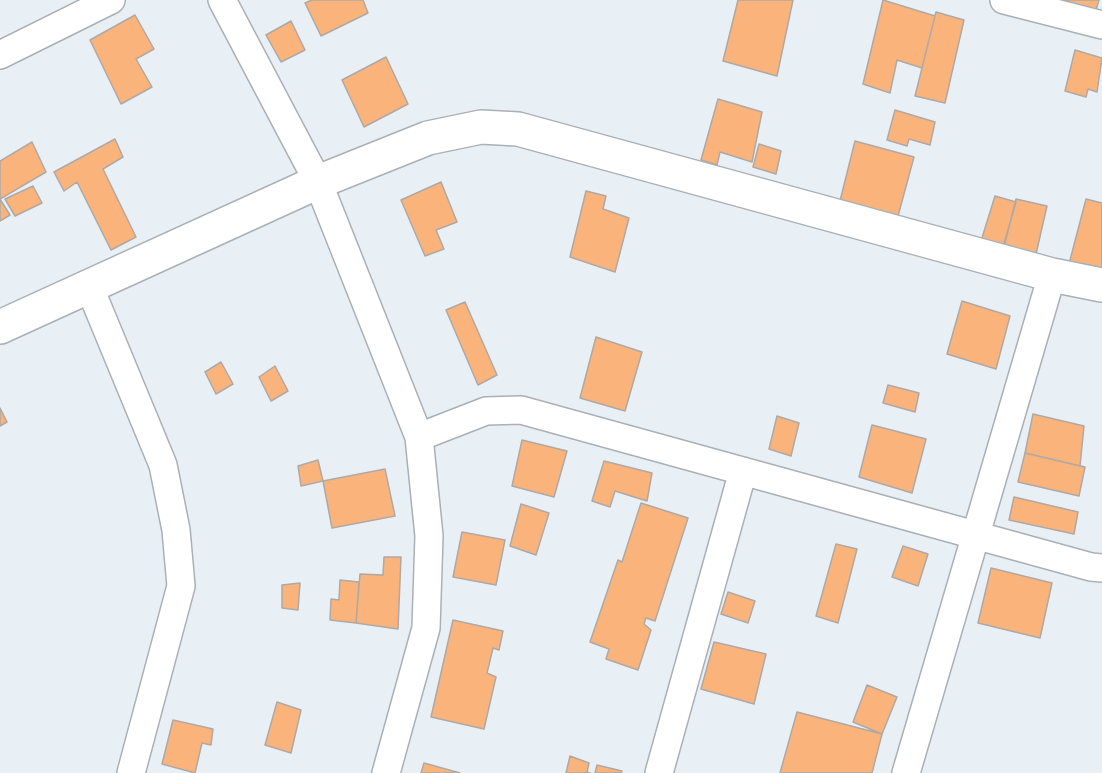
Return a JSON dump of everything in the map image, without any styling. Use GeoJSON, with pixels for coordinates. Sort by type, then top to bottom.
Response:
{"type":"FeatureCollection","features":[{"type":"Feature","properties":{"kind":"street"},"geometry":{"type":"LineString","coordinates":[[0,55],[111,0]]}},
{"type":"Feature","properties":{"kind":"street"},"geometry":{"type":"LineString","coordinates":[[222,0],[318,182],[419,437],[429,536],[426,628],[386,773]]}},
{"type":"Feature","properties":{"kind":"street"},"geometry":{"type":"LineString","coordinates":[[1004,0],[1102,25]]}},
{"type":"Feature","properties":{"kind":"street"},"geometry":{"type":"LineString","coordinates":[[0,327],[318,182],[428,138],[481,127],[518,129],[1052,275],[1102,285]]}},
{"type":"Feature","properties":{"kind":"street"},"geometry":{"type":"LineString","coordinates":[[906,773],[1052,275]]}},
{"type":"Feature","properties":{"kind":"street"},"geometry":{"type":"LineString","coordinates":[[89,286],[163,465],[176,530],[181,586],[131,773]]}},
{"type":"Feature","properties":{"kind":"street"},"geometry":{"type":"LineString","coordinates":[[419,437],[486,411],[522,410],[1091,567],[1102,568]]}},
{"type":"Feature","properties":{"kind":"street"},"geometry":{"type":"LineString","coordinates":[[659,773],[743,471]]}},
{"type":"Feature","properties":{"kind":"building"},"geometry":{"type":"Polygon","coordinates":[[[312,0],[363,0],[368,13],[321,36],[305,3],[312,0]]]}},
{"type":"Feature","properties":{"kind":"building"},"geometry":{"type":"Polygon","coordinates":[[[738,0],[793,0],[777,76],[723,61],[738,0]]]}},
{"type":"Feature","properties":{"kind":"building"},"geometry":{"type":"Polygon","coordinates":[[[883,0],[935,16],[922,68],[897,60],[890,93],[863,84],[883,0]]]}},
{"type":"Feature","properties":{"kind":"building"},"geometry":{"type":"Polygon","coordinates":[[[1059,0],[1099,0],[1096,10],[1059,0]]]}},
{"type":"Feature","properties":{"kind":"building"},"geometry":{"type":"Polygon","coordinates":[[[936,12],[964,20],[945,103],[915,96],[936,12]]]}},
{"type":"Feature","properties":{"kind":"building"},"geometry":{"type":"Polygon","coordinates":[[[135,15],[154,49],[136,59],[152,87],[121,104],[90,40],[135,15]]]}},
{"type":"Feature","properties":{"kind":"building"},"geometry":{"type":"Polygon","coordinates":[[[291,21],[305,50],[281,62],[266,35],[291,21]]]}},
{"type":"Feature","properties":{"kind":"building"},"geometry":{"type":"Polygon","coordinates":[[[1075,50],[1102,58],[1097,92],[1088,89],[1086,97],[1065,91],[1075,50]]]}},
{"type":"Feature","properties":{"kind":"building"},"geometry":{"type":"Polygon","coordinates":[[[386,57],[408,104],[364,127],[342,80],[386,57]]]}},
{"type":"Feature","properties":{"kind":"building"},"geometry":{"type":"Polygon","coordinates":[[[718,99],[762,112],[752,162],[720,152],[717,165],[701,160],[718,99]]]}},
{"type":"Feature","properties":{"kind":"building"},"geometry":{"type":"Polygon","coordinates":[[[895,110],[935,122],[930,145],[909,139],[907,146],[887,140],[895,110]]]}},
{"type":"Feature","properties":{"kind":"building"},"geometry":{"type":"Polygon","coordinates":[[[115,139],[123,157],[103,169],[136,237],[111,250],[77,182],[64,191],[54,172],[115,139]]]}},
{"type":"Feature","properties":{"kind":"building"},"geometry":{"type":"Polygon","coordinates":[[[855,141],[914,157],[898,216],[840,201],[855,141]]]}},
{"type":"Feature","properties":{"kind":"building"},"geometry":{"type":"Polygon","coordinates":[[[32,142],[46,172],[0,199],[0,161],[32,142]]]}},
{"type":"Feature","properties":{"kind":"building"},"geometry":{"type":"Polygon","coordinates":[[[759,144],[781,151],[776,174],[753,167],[759,144]]]}},
{"type":"Feature","properties":{"kind":"building"},"geometry":{"type":"Polygon","coordinates":[[[441,182],[457,222],[436,230],[444,249],[425,256],[401,200],[441,182]]]}},
{"type":"Feature","properties":{"kind":"building"},"geometry":{"type":"Polygon","coordinates":[[[33,186],[42,203],[15,216],[5,199],[33,186]]]}},
{"type":"Feature","properties":{"kind":"building"},"geometry":{"type":"Polygon","coordinates":[[[586,191],[606,196],[603,209],[629,218],[615,272],[570,257],[586,191]]]}},
{"type":"Feature","properties":{"kind":"building"},"geometry":{"type":"Polygon","coordinates":[[[995,196],[1016,202],[1003,247],[981,241],[995,196]]]}},
{"type":"Feature","properties":{"kind":"building"},"geometry":{"type":"Polygon","coordinates":[[[0,199],[10,215],[0,221],[0,199]]]}},
{"type":"Feature","properties":{"kind":"building"},"geometry":{"type":"Polygon","coordinates":[[[1016,199],[1047,206],[1036,254],[1004,247],[1016,199]]]}},
{"type":"Feature","properties":{"kind":"building"},"geometry":{"type":"Polygon","coordinates":[[[1086,199],[1102,203],[1102,271],[1069,264],[1086,199]]]}},
{"type":"Feature","properties":{"kind":"building"},"geometry":{"type":"Polygon","coordinates":[[[962,301],[1010,316],[996,369],[947,354],[962,301]]]}},
{"type":"Feature","properties":{"kind":"building"},"geometry":{"type":"Polygon","coordinates":[[[465,302],[497,375],[478,385],[446,310],[465,302]]]}},
{"type":"Feature","properties":{"kind":"building"},"geometry":{"type":"Polygon","coordinates":[[[596,337],[642,352],[625,411],[580,398],[596,337]]]}},
{"type":"Feature","properties":{"kind":"building"},"geometry":{"type":"Polygon","coordinates":[[[221,362],[233,384],[216,394],[205,372],[221,362]]]}},
{"type":"Feature","properties":{"kind":"building"},"geometry":{"type":"Polygon","coordinates":[[[275,366],[288,391],[271,401],[259,377],[275,366]]]}},
{"type":"Feature","properties":{"kind":"building"},"geometry":{"type":"Polygon","coordinates":[[[888,385],[919,393],[915,412],[883,403],[888,385]]]}},
{"type":"Feature","properties":{"kind":"building"},"geometry":{"type":"Polygon","coordinates":[[[0,408],[7,422],[0,426],[0,408]]]}},
{"type":"Feature","properties":{"kind":"building"},"geometry":{"type":"Polygon","coordinates":[[[1033,414],[1084,426],[1080,466],[1025,453],[1033,414]]]}},
{"type":"Feature","properties":{"kind":"building"},"geometry":{"type":"Polygon","coordinates":[[[777,416],[799,423],[791,456],[769,449],[777,416]]]}},
{"type":"Feature","properties":{"kind":"building"},"geometry":{"type":"Polygon","coordinates":[[[872,425],[926,439],[912,493],[859,477],[872,425]]]}},
{"type":"Feature","properties":{"kind":"building"},"geometry":{"type":"Polygon","coordinates":[[[522,440],[567,451],[554,497],[512,486],[522,440]]]}},
{"type":"Feature","properties":{"kind":"building"},"geometry":{"type":"Polygon","coordinates":[[[1025,453],[1085,467],[1079,496],[1018,482],[1025,453]]]}},
{"type":"Feature","properties":{"kind":"building"},"geometry":{"type":"Polygon","coordinates":[[[318,460],[323,481],[301,486],[298,466],[318,460]]]}},
{"type":"Feature","properties":{"kind":"building"},"geometry":{"type":"Polygon","coordinates":[[[604,461],[652,473],[647,501],[615,491],[610,507],[592,501],[604,461]]]}},
{"type":"Feature","properties":{"kind":"building"},"geometry":{"type":"Polygon","coordinates":[[[385,469],[395,516],[332,528],[323,481],[385,469]]]}},
{"type":"Feature","properties":{"kind":"building"},"geometry":{"type":"Polygon","coordinates":[[[1014,497],[1078,512],[1074,534],[1009,520],[1014,497]]]}},
{"type":"Feature","properties":{"kind":"building"},"geometry":{"type":"Polygon","coordinates":[[[641,503],[688,518],[655,621],[646,618],[644,624],[651,630],[638,670],[606,659],[609,649],[590,642],[618,560],[622,562],[641,503]]]}},
{"type":"Feature","properties":{"kind":"building"},"geometry":{"type":"Polygon","coordinates":[[[521,504],[549,513],[536,555],[510,546],[521,504]]]}},
{"type":"Feature","properties":{"kind":"building"},"geometry":{"type":"Polygon","coordinates":[[[462,532],[505,540],[496,585],[453,577],[462,532]]]}},
{"type":"Feature","properties":{"kind":"building"},"geometry":{"type":"Polygon","coordinates":[[[836,544],[857,549],[838,623],[816,616],[836,544]]]}},
{"type":"Feature","properties":{"kind":"building"},"geometry":{"type":"Polygon","coordinates":[[[903,546],[928,554],[918,586],[892,577],[903,546]]]}},
{"type":"Feature","properties":{"kind":"building"},"geometry":{"type":"Polygon","coordinates":[[[384,557],[401,557],[398,629],[356,623],[360,574],[383,575],[384,557]]]}},
{"type":"Feature","properties":{"kind":"building"},"geometry":{"type":"Polygon","coordinates":[[[991,568],[1052,583],[1040,638],[978,623],[991,568]]]}},
{"type":"Feature","properties":{"kind":"building"},"geometry":{"type":"Polygon","coordinates":[[[340,580],[359,582],[356,623],[330,620],[331,599],[339,600],[340,580]]]}},
{"type":"Feature","properties":{"kind":"building"},"geometry":{"type":"Polygon","coordinates":[[[300,583],[298,610],[282,608],[282,585],[300,583]]]}},
{"type":"Feature","properties":{"kind":"building"},"geometry":{"type":"Polygon","coordinates":[[[728,592],[755,601],[748,623],[721,614],[728,592]]]}},
{"type":"Feature","properties":{"kind":"building"},"geometry":{"type":"Polygon","coordinates":[[[453,620],[503,631],[499,650],[493,648],[487,673],[496,677],[484,729],[431,717],[453,620]]]}},
{"type":"Feature","properties":{"kind":"building"},"geometry":{"type":"Polygon","coordinates":[[[714,642],[766,654],[754,704],[701,689],[714,642]]]}},
{"type":"Feature","properties":{"kind":"building"},"geometry":{"type":"Polygon","coordinates":[[[867,685],[897,697],[882,734],[853,722],[867,685]]]}},
{"type":"Feature","properties":{"kind":"building"},"geometry":{"type":"Polygon","coordinates":[[[277,702],[301,710],[291,753],[265,745],[277,702]]]}},
{"type":"Feature","properties":{"kind":"building"},"geometry":{"type":"Polygon","coordinates":[[[797,712],[882,734],[872,773],[780,773],[797,712]]]}},
{"type":"Feature","properties":{"kind":"building"},"geometry":{"type":"Polygon","coordinates":[[[173,720],[213,729],[211,745],[202,743],[195,773],[162,764],[173,720]]]}},
{"type":"Feature","properties":{"kind":"building"},"geometry":{"type":"Polygon","coordinates":[[[570,756],[589,763],[587,772],[590,773],[566,773],[570,756]]]}},
{"type":"Feature","properties":{"kind":"building"},"geometry":{"type":"Polygon","coordinates":[[[424,763],[460,773],[421,773],[424,763]]]}},
{"type":"Feature","properties":{"kind":"building"},"geometry":{"type":"Polygon","coordinates":[[[597,765],[622,771],[621,773],[595,773],[597,765]]]}}]}
